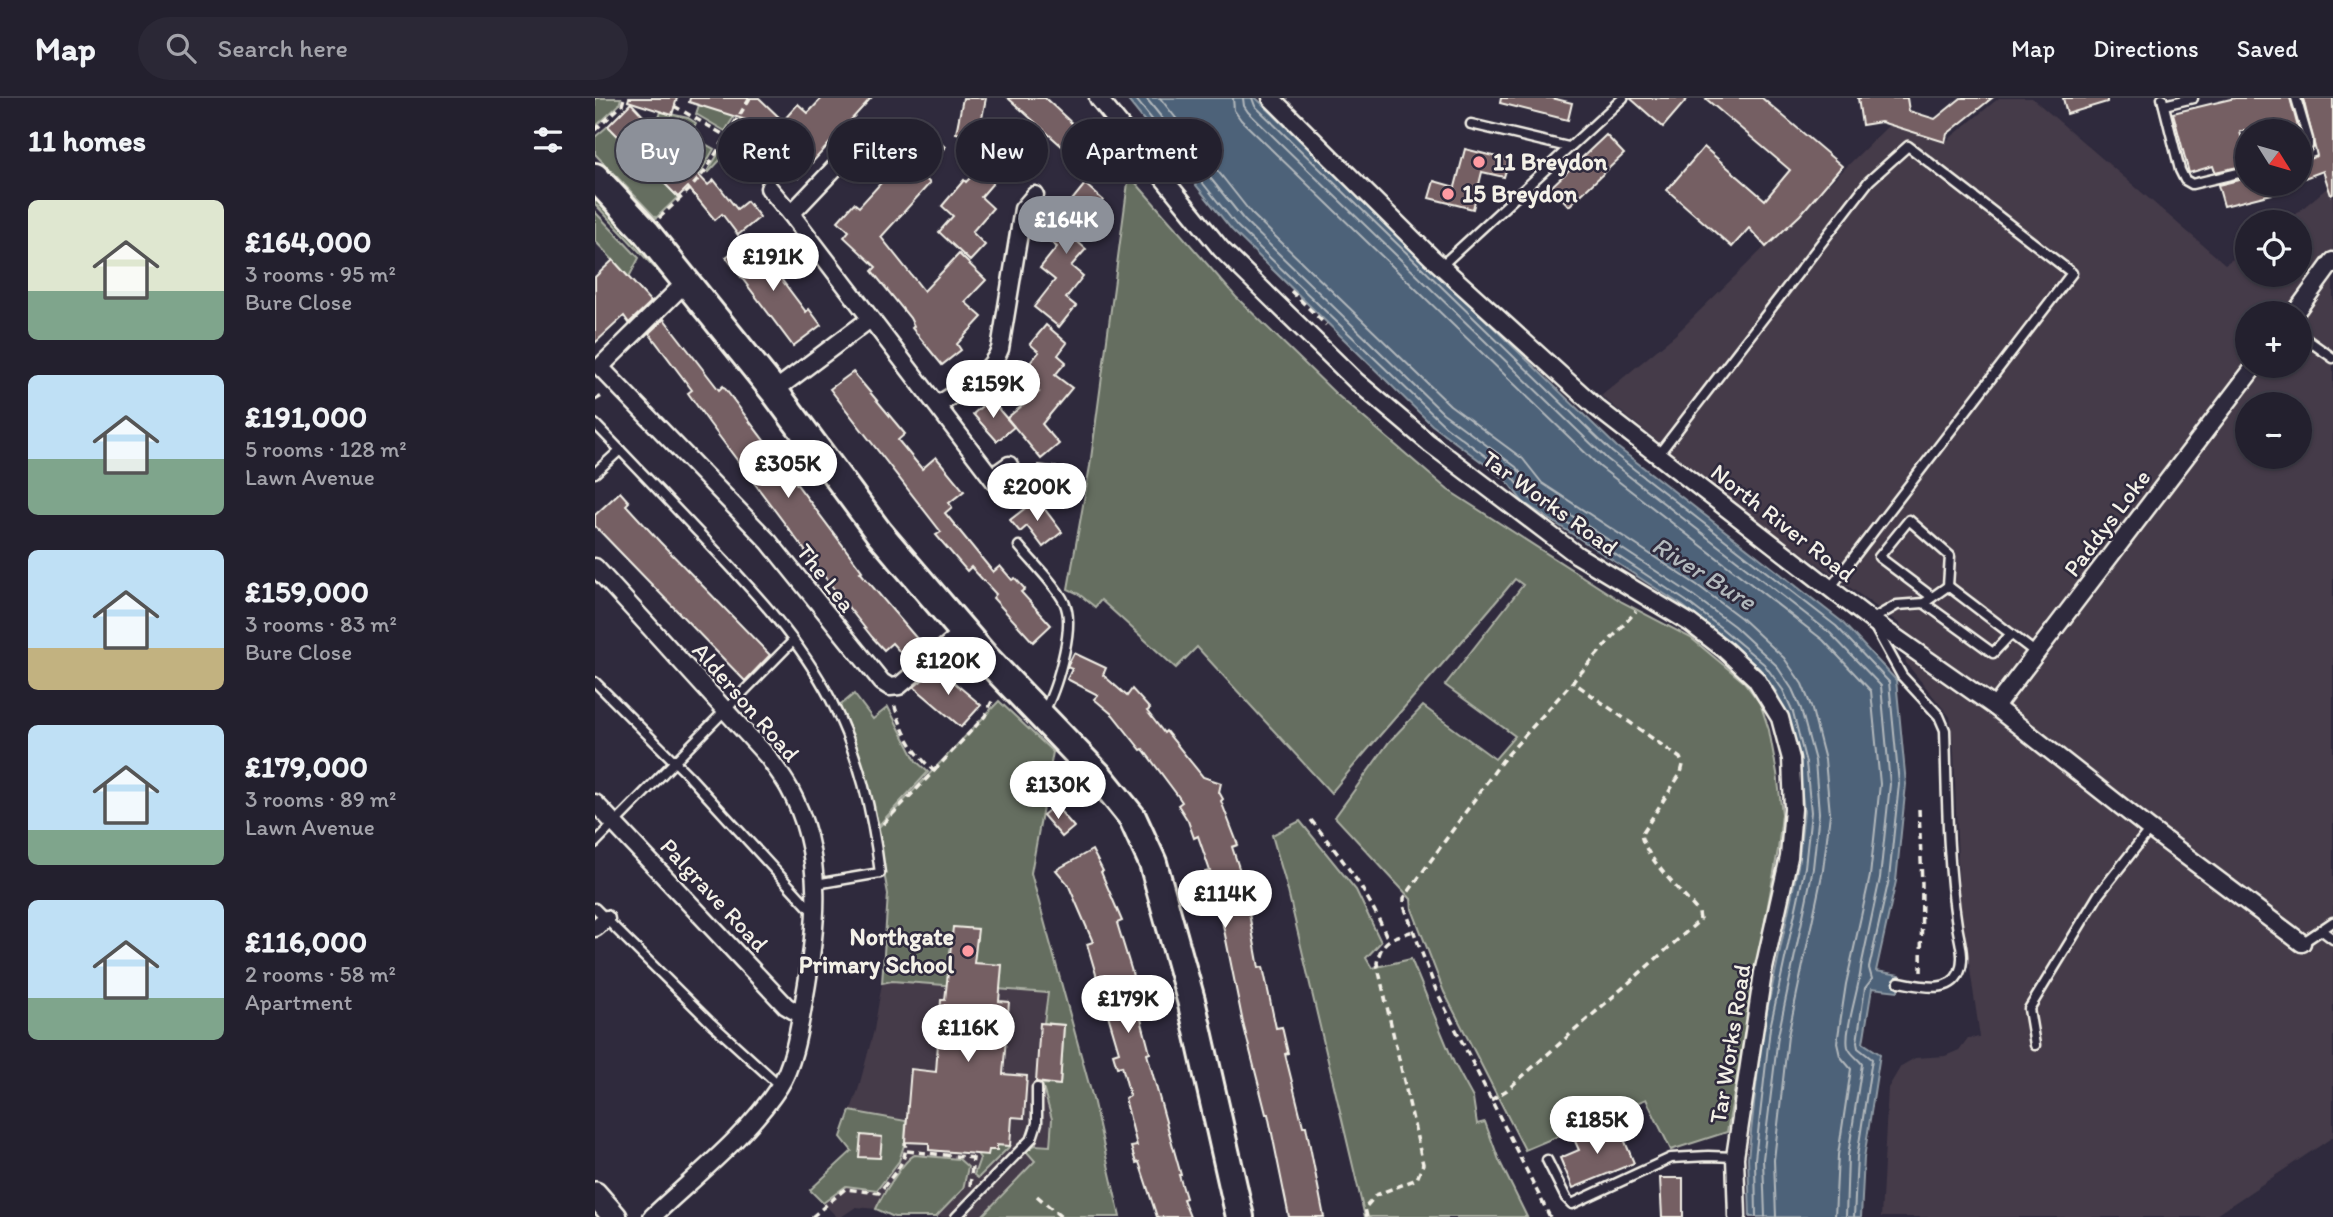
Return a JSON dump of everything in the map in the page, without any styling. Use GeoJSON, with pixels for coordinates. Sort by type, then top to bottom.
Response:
{"type":"FeatureCollection","features":[{"type":"Feature","properties":{"kind":"main road"},"geometry":{"type":"LineString","coordinates":[[595,177],[646,232],[774,391],[879,534],[963,632],[1099,776],[1132,817],[1153,863],[1191,1000],[1240,1217]]}},
{"type":"Feature","properties":{"kind":"street","name":"Tar Works Road"},"geometry":{"type":"LineString","coordinates":[[1098,98],[1221,249],[1356,381],[1429,443],[1577,555],[1690,623],[1725,650],[1756,679],[1780,718],[1791,759],[1793,809],[1790,857],[1763,973],[1735,1157],[1737,1217]]}},
{"type":"Feature","properties":{"kind":"street","name":"North River Road"},"geometry":{"type":"LineString","coordinates":[[1271,98],[1441,266],[1597,408],[1871,620],[1995,707],[2150,829],[2302,943]]}},
{"type":"Feature","properties":{"kind":"street"},"geometry":{"type":"LineString","coordinates":[[791,214],[828,175]]}},
{"type":"Feature","properties":{"kind":"street"},"geometry":{"type":"LineString","coordinates":[[769,188],[1005,495]]}},
{"type":"Feature","properties":{"kind":"street"},"geometry":{"type":"LineString","coordinates":[[938,405],[989,369],[996,360],[1023,209],[1035,195]]}},
{"type":"Feature","properties":{"kind":"street"},"geometry":{"type":"LineString","coordinates":[[2304,301],[2333,261]]}},
{"type":"Feature","properties":{"kind":"street","name":"The Lea"},"geometry":{"type":"LineString","coordinates":[[686,282],[600,368],[769,542],[856,652],[882,682],[890,687]]}},
{"type":"Feature","properties":{"kind":"street"},"geometry":{"type":"LineString","coordinates":[[774,391],[870,319]]}},
{"type":"Feature","properties":{"kind":"street","name":"Paddys Loke"},"geometry":{"type":"LineString","coordinates":[[1995,707],[2246,378]]}},
{"type":"Feature","properties":{"kind":"street"},"geometry":{"type":"LineString","coordinates":[[992,477],[1009,465]]}},
{"type":"Feature","properties":{"kind":"street","name":"Alderson Road"},"geometry":{"type":"LineString","coordinates":[[595,567],[768,757],[789,787],[805,823],[815,863],[816,915],[813,951],[789,1065],[780,1086],[752,1122],[652,1217]]}},
{"type":"Feature","properties":{"kind":"street"},"geometry":{"type":"LineString","coordinates":[[890,687],[899,686],[963,632]]}},
{"type":"Feature","properties":{"kind":"street","name":"Palgrave Road"},"geometry":{"type":"LineString","coordinates":[[595,803],[786,1006],[801,1015]]}},
{"type":"Feature","properties":{"kind":"street"},"geometry":{"type":"LineString","coordinates":[[595,1194],[615,1217]]}},
{"type":"Feature","properties":{"kind":"lane"},"geometry":{"type":"LineString","coordinates":[[1441,266],[1623,98]]}},
{"type":"Feature","properties":{"kind":"lane"},"geometry":{"type":"LineString","coordinates":[[2193,98],[2163,102],[2185,180],[2192,184],[2235,174]]}},
{"type":"Feature","properties":{"kind":"lane"},"geometry":{"type":"LineString","coordinates":[[2296,98],[2302,119]]}},
{"type":"Feature","properties":{"kind":"lane"},"geometry":{"type":"LineString","coordinates":[[1471,124],[1568,148]]}},
{"type":"Feature","properties":{"kind":"lane"},"geometry":{"type":"LineString","coordinates":[[1658,455],[1869,181],[1908,146],[2072,273],[1829,588]]}},
{"type":"Feature","properties":{"kind":"lane"},"geometry":{"type":"LineString","coordinates":[[2312,343],[2333,358]]}},
{"type":"Feature","properties":{"kind":"lane"},"geometry":{"type":"LineString","coordinates":[[595,424],[772,612],[830,698],[849,740],[865,788],[880,873],[816,884]]}},
{"type":"Feature","properties":{"kind":"lane"},"geometry":{"type":"LineString","coordinates":[[595,473],[619,450]]}},
{"type":"Feature","properties":{"kind":"lane"},"geometry":{"type":"LineString","coordinates":[[1932,597],[1879,557],[1909,520],[1950,556],[1948,586]]}},
{"type":"Feature","properties":{"kind":"lane"},"geometry":{"type":"LineString","coordinates":[[1019,546],[1066,604],[1069,624],[1054,693],[1042,716]]}},
{"type":"Feature","properties":{"kind":"lane"},"geometry":{"type":"LineString","coordinates":[[1948,586],[2036,653]]}},
{"type":"Feature","properties":{"kind":"lane"},"geometry":{"type":"LineString","coordinates":[[1899,982],[1932,988],[1949,983],[1959,974],[1963,955],[1951,880],[1945,730],[1939,716],[1902,676],[1871,620],[1897,605],[1924,603],[1948,586]]}},
{"type":"Feature","properties":{"kind":"lane"},"geometry":{"type":"LineString","coordinates":[[1924,603],[1993,653],[2011,634]]}},
{"type":"Feature","properties":{"kind":"lane"},"geometry":{"type":"LineString","coordinates":[[595,843],[793,641]]}},
{"type":"Feature","properties":{"kind":"lane"},"geometry":{"type":"LineString","coordinates":[[595,682],[674,761],[816,915]]}},
{"type":"Feature","properties":{"kind":"lane"},"geometry":{"type":"LineString","coordinates":[[2035,1045],[2029,1009],[2099,894],[2150,829]]}},
{"type":"Feature","properties":{"kind":"lane"},"geometry":{"type":"LineString","coordinates":[[599,918],[780,1086]]}},
{"type":"Feature","properties":{"kind":"lane"},"geometry":{"type":"LineString","coordinates":[[2302,943],[2333,922]]}},
{"type":"Feature","properties":{"kind":"lane"},"geometry":{"type":"LineString","coordinates":[[2321,930],[2333,939]]}},
{"type":"Feature","properties":{"kind":"lane"},"geometry":{"type":"LineString","coordinates":[[956,1217],[1033,1138],[1037,1123],[1037,1087]]}},
{"type":"Feature","properties":{"kind":"lane"},"geometry":{"type":"LineString","coordinates":[[1547,1160],[1566,1198],[1572,1203],[1671,1158],[1735,1157]]}},
{"type":"Feature","properties":{"kind":"path"},"geometry":{"type":"LineString","coordinates":[[595,130],[622,105],[624,98]]}},
{"type":"Feature","properties":{"kind":"path"},"geometry":{"type":"LineString","coordinates":[[737,119],[750,98]]}},
{"type":"Feature","properties":{"kind":"path"},"geometry":{"type":"LineString","coordinates":[[674,106],[718,131]]}},
{"type":"Feature","properties":{"kind":"path"},"geometry":{"type":"LineString","coordinates":[[646,232],[705,171],[718,149]]}},
{"type":"Feature","properties":{"kind":"path"},"geometry":{"type":"LineString","coordinates":[[1285,285],[1329,330]]}},
{"type":"Feature","properties":{"kind":"path"},"geometry":{"type":"LineString","coordinates":[[1551,1217],[1436,990],[1403,898],[1502,761],[1637,610],[1644,595]]}},
{"type":"Feature","properties":{"kind":"path"},"geometry":{"type":"LineString","coordinates":[[1491,1100],[1507,1090],[1700,920],[1699,913],[1651,856],[1641,835],[1681,773],[1683,765],[1680,758],[1573,682]]}},
{"type":"Feature","properties":{"kind":"path"},"geometry":{"type":"LineString","coordinates":[[890,687],[899,720],[911,746],[920,759],[934,771]]}},
{"type":"Feature","properties":{"kind":"path"},"geometry":{"type":"LineString","coordinates":[[875,833],[985,716],[996,692]]}},
{"type":"Feature","properties":{"kind":"path"},"geometry":{"type":"LineString","coordinates":[[1919,809],[1922,884],[1921,986]]}},
{"type":"Feature","properties":{"kind":"path"},"geometry":{"type":"LineString","coordinates":[[1311,820],[1360,883],[1375,908],[1388,940]]}},
{"type":"Feature","properties":{"kind":"path"},"geometry":{"type":"LineString","coordinates":[[1367,1217],[1365,1208],[1375,1195],[1417,1179],[1423,1164],[1377,963],[1380,948],[1388,940],[1413,931]]}},
{"type":"Feature","properties":{"kind":"path"},"geometry":{"type":"LineString","coordinates":[[812,1217],[845,1189],[879,1194],[903,1161],[907,1152],[905,1142]]}},
{"type":"Feature","properties":{"kind":"path"},"geometry":{"type":"LineString","coordinates":[[907,1152],[973,1156],[968,1184],[977,1195]]}},
{"type":"Feature","properties":{"kind":"path"},"geometry":{"type":"LineString","coordinates":[[1037,1196],[1061,1217]]}},
{"type":"Feature","properties":{"kind":"shaded area"},"geometry":{"type":"Polygon","coordinates":[[[1999,98],[2032,98],[2225,264],[2235,258],[2235,287],[2312,287],[2312,210],[2300,210],[2333,183],[2333,1137],[2213,1217],[1881,1217],[1888,1088],[1901,1066],[1915,1058],[1945,1056],[1959,1050],[1968,1038],[1980,1037],[1959,895],[1954,752],[1950,717],[1906,663],[1900,624],[1741,508],[1601,396],[1675,335],[1889,125],[1945,142],[1999,98]]]}},
{"type":"Feature","properties":{"kind":"shaded area","name":"Northgate Primary School"},"geometry":{"type":"Polygon","coordinates":[[[999,701],[1053,752],[1031,873],[1093,1099],[989,1217],[894,1217],[876,1209],[856,1207],[837,1217],[810,1190],[852,1151],[841,1137],[858,1090],[874,1030],[886,939],[888,894],[876,830],[999,701]]]}},
{"type":"Feature","properties":{"kind":"green space"},"geometry":{"type":"Polygon","coordinates":[[[595,98],[621,98],[619,105],[595,127],[595,98]]]}},
{"type":"Feature","properties":{"kind":"green space"},"geometry":{"type":"Polygon","coordinates":[[[699,105],[735,115],[732,119],[718,119],[718,127],[696,114],[699,105]]]}},
{"type":"Feature","properties":{"kind":"green space"},"geometry":{"type":"Polygon","coordinates":[[[661,112],[690,119],[659,119],[661,112]]]}},
{"type":"Feature","properties":{"kind":"green space"},"geometry":{"type":"Polygon","coordinates":[[[608,126],[616,134],[616,176],[595,154],[595,137],[608,126]]]}},
{"type":"Feature","properties":{"kind":"green space"},"geometry":{"type":"Polygon","coordinates":[[[704,143],[714,149],[704,166],[704,143]]]}},
{"type":"Feature","properties":{"kind":"green space"},"geometry":{"type":"Polygon","coordinates":[[[718,154],[718,162],[709,172],[718,154]]]}},
{"type":"Feature","properties":{"kind":"green space"},"geometry":{"type":"Polygon","coordinates":[[[622,182],[663,182],[678,197],[656,218],[622,182]]]}},
{"type":"Feature","properties":{"kind":"green space"},"geometry":{"type":"Polygon","coordinates":[[[1128,182],[1135,182],[1236,297],[1336,394],[1448,490],[1622,602],[1691,638],[1744,682],[1760,703],[1769,730],[1782,814],[1778,850],[1727,1132],[1671,1150],[1646,1099],[1525,1150],[1444,992],[1412,909],[1411,899],[1335,817],[1389,742],[1423,706],[1495,759],[1515,736],[1445,685],[1523,585],[1515,579],[1331,793],[1197,647],[1176,668],[1101,600],[1095,607],[1068,589],[1090,466],[1128,182]]]}},
{"type":"Feature","properties":{"kind":"green space"},"geometry":{"type":"Polygon","coordinates":[[[595,194],[669,275],[665,279],[595,204],[595,194]]]}},
{"type":"Feature","properties":{"kind":"green space"},"geometry":{"type":"Polygon","coordinates":[[[595,212],[639,258],[629,277],[595,241],[595,212]]]}},
{"type":"Feature","properties":{"kind":"green space"},"geometry":{"type":"Polygon","coordinates":[[[854,694],[873,719],[888,707],[916,761],[928,772],[879,825],[853,744],[836,709],[854,694]]]}},
{"type":"Feature","properties":{"kind":"green space"},"geometry":{"type":"Polygon","coordinates":[[[999,701],[1053,752],[1031,873],[1093,1099],[1120,1217],[981,1217],[1035,1161],[1026,1151],[1035,1145],[1050,1146],[1052,1119],[1042,1084],[1060,1085],[1064,1025],[1044,1023],[1048,993],[892,981],[882,983],[888,894],[876,830],[999,701]]]}},
{"type":"Feature","properties":{"kind":"green space"},"geometry":{"type":"Polygon","coordinates":[[[1300,821],[1356,890],[1381,942],[1366,958],[1372,968],[1411,959],[1454,1063],[1473,1098],[1477,1124],[1485,1122],[1499,1160],[1527,1217],[1365,1217],[1287,887],[1272,835],[1300,821]]]}},
{"type":"Feature","properties":{"kind":"green space"},"geometry":{"type":"Polygon","coordinates":[[[850,1111],[906,1121],[905,1142],[899,1161],[877,1190],[846,1186],[823,1203],[810,1190],[852,1151],[841,1137],[850,1111]]]}},
{"type":"Feature","properties":{"kind":"green space"},"geometry":{"type":"Polygon","coordinates":[[[997,1145],[1010,1146],[978,1178],[974,1175],[980,1158],[977,1154],[997,1150],[997,1145]]]}},
{"type":"Feature","properties":{"kind":"green space"},"geometry":{"type":"Polygon","coordinates":[[[915,1155],[959,1159],[968,1167],[963,1189],[936,1217],[894,1217],[876,1209],[900,1170],[915,1155]]]}},
{"type":"Feature","properties":{"kind":"water","name":"River Bure"},"geometry":{"type":"Polygon","coordinates":[[[1126,98],[1256,98],[1617,447],[1841,621],[1896,680],[1906,784],[1896,881],[1876,971],[1900,975],[1898,991],[1872,988],[1863,1043],[1880,1054],[1864,1158],[1861,1217],[1750,1217],[1748,1158],[1762,1034],[1798,866],[1804,812],[1799,765],[1786,714],[1777,693],[1759,668],[1683,606],[1523,502],[1506,480],[1432,425],[1232,230],[1193,182],[1222,182],[1222,119],[1143,119],[1126,98]]]}},
{"type":"Feature","properties":{"kind":"building"},"geometry":{"type":"Polygon","coordinates":[[[629,98],[677,98],[672,115],[628,101],[629,98]]]}},
{"type":"Feature","properties":{"kind":"building"},"geometry":{"type":"Polygon","coordinates":[[[690,98],[759,98],[781,119],[743,119],[689,102],[690,98]]]}},
{"type":"Feature","properties":{"kind":"building"},"geometry":{"type":"Polygon","coordinates":[[[822,98],[871,98],[852,119],[828,119],[828,145],[814,160],[814,119],[785,119],[798,104],[808,113],[822,98]]]}},
{"type":"Feature","properties":{"kind":"building"},"geometry":{"type":"Polygon","coordinates":[[[963,98],[986,98],[982,119],[959,119],[963,98]]]}},
{"type":"Feature","properties":{"kind":"building"},"geometry":{"type":"Polygon","coordinates":[[[1008,98],[1045,98],[1067,119],[1062,119],[1062,146],[1048,134],[1048,119],[1031,119],[1008,98]]]}},
{"type":"Feature","properties":{"kind":"building"},"geometry":{"type":"Polygon","coordinates":[[[1501,98],[1552,98],[1572,103],[1568,120],[1500,103],[1501,98]]]}},
{"type":"Feature","properties":{"kind":"building"},"geometry":{"type":"Polygon","coordinates":[[[1630,98],[1688,98],[1663,127],[1630,98]]]}},
{"type":"Feature","properties":{"kind":"building"},"geometry":{"type":"Polygon","coordinates":[[[1705,98],[1762,98],[1842,166],[1800,215],[1766,247],[1749,228],[1732,247],[1667,190],[1704,147],[1765,200],[1790,170],[1705,98]]]}},
{"type":"Feature","properties":{"kind":"building"},"geometry":{"type":"Polygon","coordinates":[[[1858,98],[1907,98],[1909,111],[1935,119],[1961,98],[1992,98],[1947,134],[1945,142],[1881,122],[1862,125],[1858,98]]]}},
{"type":"Feature","properties":{"kind":"building"},"geometry":{"type":"Polygon","coordinates":[[[2063,98],[2107,98],[2107,102],[2067,114],[2063,98]]]}},
{"type":"Feature","properties":{"kind":"building"},"geometry":{"type":"Polygon","coordinates":[[[2235,98],[2290,98],[2296,119],[2235,119],[2235,168],[2215,172],[2213,166],[2189,173],[2173,113],[2235,98]]]}},
{"type":"Feature","properties":{"kind":"building"},"geometry":{"type":"Polygon","coordinates":[[[2303,98],[2333,98],[2331,195],[2323,171],[2312,175],[2312,158],[2317,156],[2312,135],[2312,119],[2308,119],[2303,98]]]}},
{"type":"Feature","properties":{"kind":"building"},"geometry":{"type":"Polygon","coordinates":[[[631,103],[646,119],[616,119],[616,134],[608,126],[631,103]]]}},
{"type":"Feature","properties":{"kind":"building"},"geometry":{"type":"Polygon","coordinates":[[[1606,135],[1624,154],[1569,206],[1551,187],[1606,135]]]}},
{"type":"Feature","properties":{"kind":"building"},"geometry":{"type":"Polygon","coordinates":[[[1465,149],[1509,160],[1504,177],[1482,172],[1473,209],[1429,198],[1434,181],[1455,187],[1465,149]]]}},
{"type":"Feature","properties":{"kind":"building"},"geometry":{"type":"Polygon","coordinates":[[[714,180],[737,209],[747,201],[760,217],[738,235],[722,214],[715,220],[688,187],[678,197],[663,182],[704,181],[708,185],[714,180]]]}},
{"type":"Feature","properties":{"kind":"building"},"geometry":{"type":"Polygon","coordinates":[[[2235,181],[2235,196],[2264,196],[2224,206],[2218,185],[2235,181]]]}},
{"type":"Feature","properties":{"kind":"building"},"geometry":{"type":"Polygon","coordinates":[[[882,182],[929,182],[881,237],[924,291],[959,254],[986,280],[965,302],[982,317],[957,344],[961,350],[942,365],[912,328],[914,326],[910,318],[872,271],[876,267],[844,237],[849,231],[838,221],[854,203],[859,207],[882,182]]]}},
{"type":"Feature","properties":{"kind":"building"},"geometry":{"type":"Polygon","coordinates":[[[962,182],[993,183],[981,197],[993,208],[972,232],[985,245],[970,261],[939,232],[953,216],[942,206],[962,182]]]}},
{"type":"Feature","properties":{"kind":"building"},"geometry":{"type":"Polygon","coordinates":[[[1085,184],[1103,200],[1072,237],[1086,249],[1071,266],[1083,276],[1066,298],[1076,306],[1059,327],[1034,307],[1055,280],[1040,268],[1057,247],[1043,236],[1085,184]]]}},
{"type":"Feature","properties":{"kind":"building"},"geometry":{"type":"Polygon","coordinates":[[[751,239],[806,312],[809,309],[821,325],[793,346],[726,257],[751,239]]]}},
{"type":"Feature","properties":{"kind":"building"},"geometry":{"type":"Polygon","coordinates":[[[613,260],[651,302],[629,323],[624,316],[595,343],[595,277],[613,260]]]}},
{"type":"Feature","properties":{"kind":"building"},"geometry":{"type":"Polygon","coordinates":[[[664,319],[719,390],[723,386],[862,571],[860,572],[924,647],[919,652],[921,654],[910,663],[892,643],[884,650],[872,637],[710,424],[688,393],[692,390],[649,333],[664,319]]]}},
{"type":"Feature","properties":{"kind":"building"},"geometry":{"type":"Polygon","coordinates":[[[1046,325],[1067,343],[1058,355],[1066,362],[1055,375],[1072,388],[1042,424],[1059,444],[1041,459],[1007,418],[1039,392],[1019,376],[1039,352],[1030,344],[1046,325]]]}},
{"type":"Feature","properties":{"kind":"building"},"geometry":{"type":"Polygon","coordinates":[[[853,372],[905,434],[898,440],[922,469],[936,457],[964,491],[949,503],[952,507],[945,513],[993,572],[1000,566],[1012,580],[1015,578],[1025,589],[1021,592],[1051,625],[1033,642],[993,598],[996,594],[971,567],[967,571],[936,535],[941,532],[830,389],[853,372]]]}},
{"type":"Feature","properties":{"kind":"building"},"geometry":{"type":"Polygon","coordinates":[[[990,399],[1014,427],[997,441],[973,414],[990,399]]]}},
{"type":"Feature","properties":{"kind":"building"},"geometry":{"type":"Polygon","coordinates":[[[1039,465],[1056,467],[1055,474],[1071,476],[1068,497],[1035,493],[1039,465]]]}},
{"type":"Feature","properties":{"kind":"building"},"geometry":{"type":"Polygon","coordinates":[[[620,492],[629,502],[626,505],[660,542],[770,655],[745,681],[595,526],[595,515],[620,492]]]}},
{"type":"Feature","properties":{"kind":"building"},"geometry":{"type":"Polygon","coordinates":[[[1037,499],[1062,532],[1043,547],[1027,526],[1020,532],[1010,520],[1037,499]]]}},
{"type":"Feature","properties":{"kind":"building"},"geometry":{"type":"Polygon","coordinates":[[[1074,653],[1106,668],[1103,675],[1127,696],[1132,689],[1150,709],[1147,711],[1164,733],[1166,731],[1203,777],[1221,783],[1221,801],[1238,845],[1232,847],[1242,877],[1249,877],[1256,906],[1248,908],[1259,968],[1263,967],[1276,1028],[1282,1027],[1288,1053],[1285,1054],[1303,1126],[1306,1126],[1324,1217],[1289,1217],[1268,1114],[1243,1023],[1221,915],[1213,886],[1210,887],[1205,872],[1210,871],[1198,836],[1194,838],[1178,805],[1182,802],[1178,796],[1143,749],[1141,750],[1113,715],[1094,699],[1098,695],[1067,679],[1072,669],[1067,667],[1074,653]]]}},
{"type":"Feature","properties":{"kind":"building"},"geometry":{"type":"Polygon","coordinates":[[[937,668],[981,705],[961,727],[914,687],[937,668]]]}},
{"type":"Feature","properties":{"kind":"building"},"geometry":{"type":"Polygon","coordinates":[[[1055,805],[1074,827],[1062,837],[1043,815],[1055,805]]]}},
{"type":"Feature","properties":{"kind":"building"},"geometry":{"type":"Polygon","coordinates":[[[1092,850],[1122,921],[1117,923],[1132,972],[1150,1053],[1147,1054],[1181,1175],[1186,1198],[1183,1199],[1190,1217],[1157,1217],[1139,1162],[1136,1163],[1131,1147],[1137,1146],[1125,1098],[1130,1096],[1122,1066],[1117,1067],[1113,1054],[1119,1052],[1087,944],[1093,942],[1068,884],[1056,870],[1092,850]]]}},
{"type":"Feature","properties":{"kind":"building"},"geometry":{"type":"Polygon","coordinates":[[[953,927],[978,929],[974,963],[1002,965],[999,1001],[1009,1002],[1003,1074],[1027,1076],[1024,1118],[1012,1117],[1010,1146],[997,1145],[997,1150],[989,1150],[988,1155],[929,1150],[929,1143],[905,1142],[911,1069],[936,1072],[941,1000],[945,1000],[953,927]]]}},
{"type":"Feature","properties":{"kind":"building"},"geometry":{"type":"Polygon","coordinates":[[[1040,1023],[1064,1025],[1060,1085],[1036,1082],[1040,1023]]]}},
{"type":"Feature","properties":{"kind":"building"},"geometry":{"type":"Polygon","coordinates":[[[1618,1125],[1634,1163],[1573,1188],[1560,1158],[1579,1150],[1574,1139],[1599,1129],[1601,1133],[1618,1125]]]}},
{"type":"Feature","properties":{"kind":"building"},"geometry":{"type":"Polygon","coordinates":[[[861,1135],[882,1137],[880,1158],[859,1157],[861,1135]]]}},
{"type":"Feature","properties":{"kind":"building"},"geometry":{"type":"Polygon","coordinates":[[[1660,1178],[1683,1178],[1683,1217],[1662,1217],[1660,1178]]]}},
{"type":"Feature","properties":{"kind":"place","name":"11 Breydon"},"geometry":{"type":"Point","coordinates":[1479,162]}},
{"type":"Feature","properties":{"kind":"place","name":"15 Breydon"},"geometry":{"type":"Point","coordinates":[1448,194]}},
{"type":"Feature","properties":{"kind":"place","name":"Northgate Primary School"},"geometry":{"type":"Point","coordinates":[968,951]}}]}
